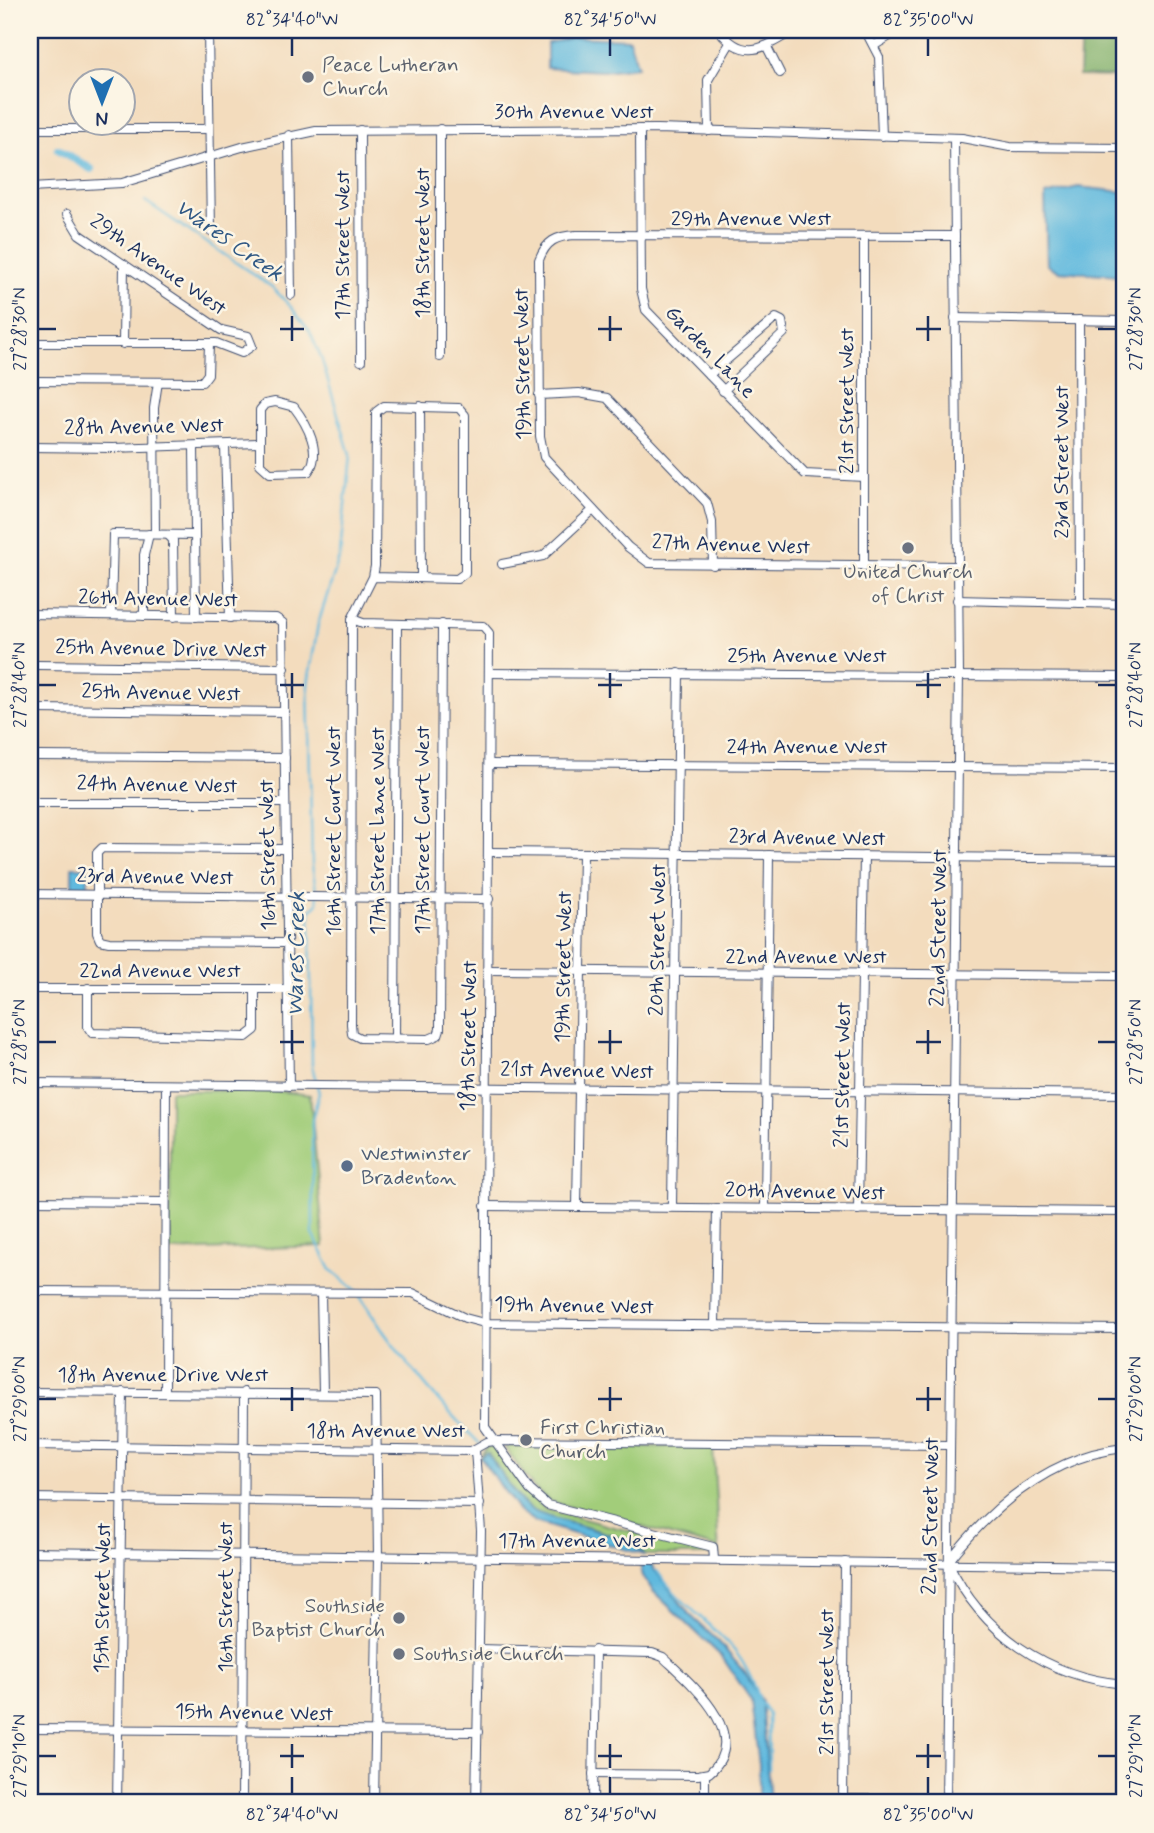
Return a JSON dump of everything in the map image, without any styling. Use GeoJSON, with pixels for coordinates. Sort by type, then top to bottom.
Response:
{"type":"FeatureCollection","features":[{"type":"Feature","properties":{"kind":"street"},"geometry":{"type":"LineString","coordinates":[[208,30],[211,231]]}},
{"type":"Feature","properties":{"kind":"street"},"geometry":{"type":"LineString","coordinates":[[719,30],[730,43],[750,50],[767,47],[794,30]]}},
{"type":"Feature","properties":{"kind":"street"},"geometry":{"type":"LineString","coordinates":[[865,30],[875,45],[881,78],[881,135]]}},
{"type":"Feature","properties":{"kind":"street"},"geometry":{"type":"LineString","coordinates":[[875,45],[893,34]]}},
{"type":"Feature","properties":{"kind":"street"},"geometry":{"type":"LineString","coordinates":[[709,131],[708,80],[730,43]]}},
{"type":"Feature","properties":{"kind":"street"},"geometry":{"type":"LineString","coordinates":[[767,47],[780,73]]}},
{"type":"Feature","properties":{"kind":"street"},"geometry":{"type":"LineString","coordinates":[[37,129],[209,129]]}},
{"type":"Feature","properties":{"kind":"street","name":"17th Street West"},"geometry":{"type":"LineString","coordinates":[[360,130],[361,361]]}},
{"type":"Feature","properties":{"kind":"street","name":"18th Street West"},"geometry":{"type":"LineString","coordinates":[[440,130],[440,357]]}},
{"type":"Feature","properties":{"kind":"street","name":"Garden Lane"},"geometry":{"type":"LineString","coordinates":[[640,130],[641,289],[646,310],[805,474],[864,477]]}},
{"type":"Feature","properties":{"kind":"street","name":"30th Avenue West"},"geometry":{"type":"LineString","coordinates":[[30,188],[122,183],[289,135],[316,131],[709,131],[954,138],[1010,148],[1124,148]]}},
{"type":"Feature","properties":{"kind":"street"},"geometry":{"type":"LineString","coordinates":[[289,135],[291,295]]}},
{"type":"Feature","properties":{"kind":"street","name":"22nd Street West"},"geometry":{"type":"LineString","coordinates":[[946,1801],[959,674],[954,138]]}},
{"type":"Feature","properties":{"kind":"street","name":"29th Avenue West"},"geometry":{"type":"LineString","coordinates":[[67,214],[79,234],[225,333],[222,344]]}},
{"type":"Feature","properties":{"kind":"street","name":"29th Avenue West"},"geometry":{"type":"LineString","coordinates":[[548,242],[561,236],[954,236]]}},
{"type":"Feature","properties":{"kind":"street","name":"21st Street West"},"geometry":{"type":"LineString","coordinates":[[864,237],[864,566]]}},
{"type":"Feature","properties":{"kind":"street","name":"19th Street West"},"geometry":{"type":"LineString","coordinates":[[548,242],[539,260],[540,436],[544,457],[593,510]]}},
{"type":"Feature","properties":{"kind":"street"},"geometry":{"type":"LineString","coordinates":[[122,344],[124,264]]}},
{"type":"Feature","properties":{"kind":"street"},"geometry":{"type":"LineString","coordinates":[[709,376],[776,318],[782,321],[784,333],[723,391]]}},
{"type":"Feature","properties":{"kind":"street"},"geometry":{"type":"LineString","coordinates":[[955,318],[1124,321]]}},
{"type":"Feature","properties":{"kind":"street","name":"23rd Street West"},"geometry":{"type":"LineString","coordinates":[[1079,320],[1080,603]]}},
{"type":"Feature","properties":{"kind":"street"},"geometry":{"type":"LineString","coordinates":[[30,343],[222,344],[242,353],[252,346],[248,336],[225,333]]}},
{"type":"Feature","properties":{"kind":"street"},"geometry":{"type":"LineString","coordinates":[[30,381],[205,380],[209,344]]}},
{"type":"Feature","properties":{"kind":"street"},"geometry":{"type":"LineString","coordinates":[[144,616],[144,555],[152,534],[158,382]]}},
{"type":"Feature","properties":{"kind":"street"},"geometry":{"type":"LineString","coordinates":[[539,395],[597,394],[616,405],[707,503],[712,522],[713,565]]}},
{"type":"Feature","properties":{"kind":"street"},"geometry":{"type":"LineString","coordinates":[[275,402],[291,404],[315,446],[312,467],[304,473],[267,472],[260,464],[258,443],[262,406],[275,402]]}},
{"type":"Feature","properties":{"kind":"street"},"geometry":{"type":"LineString","coordinates":[[373,577],[462,576],[465,571],[465,415],[462,410],[420,406],[384,406],[377,409],[376,556],[373,577],[352,619],[397,624],[442,624]]}},
{"type":"Feature","properties":{"kind":"street"},"geometry":{"type":"LineString","coordinates":[[420,406],[421,578]]}},
{"type":"Feature","properties":{"kind":"street","name":"28th Avenue West"},"geometry":{"type":"LineString","coordinates":[[30,447],[194,447],[258,443]]}},
{"type":"Feature","properties":{"kind":"street"},"geometry":{"type":"LineString","coordinates":[[225,446],[230,618]]}},
{"type":"Feature","properties":{"kind":"street"},"geometry":{"type":"LineString","coordinates":[[194,447],[196,617]]}},
{"type":"Feature","properties":{"kind":"street"},"geometry":{"type":"LineString","coordinates":[[502,564],[542,556],[593,510]]}},
{"type":"Feature","properties":{"kind":"street","name":"27th Avenue West"},"geometry":{"type":"LineString","coordinates":[[593,510],[636,555],[649,563],[956,566]]}},
{"type":"Feature","properties":{"kind":"street"},"geometry":{"type":"LineString","coordinates":[[111,615],[113,534],[195,535]]}},
{"type":"Feature","properties":{"kind":"street"},"geometry":{"type":"LineString","coordinates":[[168,534],[173,540],[174,617]]}},
{"type":"Feature","properties":{"kind":"street"},"geometry":{"type":"LineString","coordinates":[[957,600],[1124,604]]}},
{"type":"Feature","properties":{"kind":"street","name":"26th Avenue West"},"geometry":{"type":"LineString","coordinates":[[30,614],[276,618],[283,623]]}},
{"type":"Feature","properties":{"kind":"street","name":"16th Street Court West"},"geometry":{"type":"LineString","coordinates":[[352,619],[352,1034],[360,1038],[395,1039]]}},
{"type":"Feature","properties":{"kind":"street","name":"16th Street West"},"geometry":{"type":"LineString","coordinates":[[283,623],[289,1086]]}},
{"type":"Feature","properties":{"kind":"street","name":"17th Street Lane West"},"geometry":{"type":"LineString","coordinates":[[395,1039],[397,624]]}},
{"type":"Feature","properties":{"kind":"street","name":"18th Street West"},"geometry":{"type":"LineString","coordinates":[[442,624],[486,628],[489,673],[483,1420],[487,1432],[495,1441]]}},
{"type":"Feature","properties":{"kind":"street","name":"17th Street Court West"},"geometry":{"type":"LineString","coordinates":[[395,1039],[429,1039],[438,1035],[442,624]]}},
{"type":"Feature","properties":{"kind":"street","name":"25th Avenue Drive West"},"geometry":{"type":"LineString","coordinates":[[37,665],[285,668]]}},
{"type":"Feature","properties":{"kind":"street","name":"25th Avenue West"},"geometry":{"type":"LineString","coordinates":[[489,673],[1124,677]]}},
{"type":"Feature","properties":{"kind":"street","name":"20th Street West"},"geometry":{"type":"LineString","coordinates":[[672,1208],[678,673]]}},
{"type":"Feature","properties":{"kind":"street","name":"25th Avenue West"},"geometry":{"type":"LineString","coordinates":[[37,709],[285,712]]}},
{"type":"Feature","properties":{"kind":"street"},"geometry":{"type":"LineString","coordinates":[[37,756],[285,758]]}},
{"type":"Feature","properties":{"kind":"street","name":"24th Avenue West"},"geometry":{"type":"LineString","coordinates":[[490,764],[1124,768]]}},
{"type":"Feature","properties":{"kind":"street","name":"24th Avenue West"},"geometry":{"type":"LineString","coordinates":[[30,803],[285,803]]}},
{"type":"Feature","properties":{"kind":"street"},"geometry":{"type":"LineString","coordinates":[[284,849],[106,847],[99,850],[97,933],[100,940],[287,943]]}},
{"type":"Feature","properties":{"kind":"street","name":"23rd Avenue West"},"geometry":{"type":"LineString","coordinates":[[489,852],[1124,859]]}},
{"type":"Feature","properties":{"kind":"street","name":"19th Street West"},"geometry":{"type":"LineString","coordinates":[[577,1207],[583,853]]}},
{"type":"Feature","properties":{"kind":"street"},"geometry":{"type":"LineString","coordinates":[[765,1208],[769,855]]}},
{"type":"Feature","properties":{"kind":"street","name":"21st Street West"},"geometry":{"type":"LineString","coordinates":[[858,1210],[864,856]]}},
{"type":"Feature","properties":{"kind":"street","name":"23rd Avenue West"},"geometry":{"type":"LineString","coordinates":[[30,894],[489,899]]}},
{"type":"Feature","properties":{"kind":"street","name":"22nd Avenue West"},"geometry":{"type":"LineString","coordinates":[[488,970],[1124,976]]}},
{"type":"Feature","properties":{"kind":"street"},"geometry":{"type":"LineString","coordinates":[[88,988],[88,1027],[92,1033],[246,1037],[254,1033],[256,990]]}},
{"type":"Feature","properties":{"kind":"street","name":"22nd Avenue West"},"geometry":{"type":"LineString","coordinates":[[30,989],[289,989]]}},
{"type":"Feature","properties":{"kind":"street","name":"21st Avenue West"},"geometry":{"type":"LineString","coordinates":[[30,1083],[1124,1094]]}},
{"type":"Feature","properties":{"kind":"street"},"geometry":{"type":"LineString","coordinates":[[165,1393],[166,1085]]}},
{"type":"Feature","properties":{"kind":"street"},"geometry":{"type":"LineString","coordinates":[[30,1201],[165,1202]]}},
{"type":"Feature","properties":{"kind":"street","name":"20th Avenue West"},"geometry":{"type":"LineString","coordinates":[[485,1206],[1124,1212]]}},
{"type":"Feature","properties":{"kind":"street"},"geometry":{"type":"LineString","coordinates":[[715,1326],[717,1208]]}},
{"type":"Feature","properties":{"kind":"street","name":"19th Avenue West"},"geometry":{"type":"LineString","coordinates":[[30,1291],[413,1293],[465,1318],[484,1323],[1124,1329]]}},
{"type":"Feature","properties":{"kind":"street"},"geometry":{"type":"LineString","coordinates":[[321,1293],[323,1393]]}},
{"type":"Feature","properties":{"kind":"street","name":"18th Avenue Drive West"},"geometry":{"type":"LineString","coordinates":[[30,1392],[371,1394],[378,1398],[378,1449]]}},
{"type":"Feature","properties":{"kind":"street","name":"15th Street West"},"geometry":{"type":"LineString","coordinates":[[117,1803],[123,1392]]}},
{"type":"Feature","properties":{"kind":"street","name":"16th Street West"},"geometry":{"type":"LineString","coordinates":[[242,1803],[244,1392]]}},
{"type":"Feature","properties":{"kind":"street"},"geometry":{"type":"LineString","coordinates":[[495,1441],[530,1490],[547,1505],[713,1547],[714,1559]]}},
{"type":"Feature","properties":{"kind":"street","name":"18th Avenue West"},"geometry":{"type":"LineString","coordinates":[[30,1445],[378,1449],[479,1447],[495,1441],[949,1445]]}},
{"type":"Feature","properties":{"kind":"street"},"geometry":{"type":"LineString","coordinates":[[476,1803],[479,1447]]}},
{"type":"Feature","properties":{"kind":"street"},"geometry":{"type":"LineString","coordinates":[[1124,1448],[1062,1465],[1028,1484],[983,1522],[948,1562],[972,1604],[1017,1646],[1062,1670],[1124,1684]]}},
{"type":"Feature","properties":{"kind":"street"},"geometry":{"type":"LineString","coordinates":[[374,1803],[378,1449]]}},
{"type":"Feature","properties":{"kind":"street"},"geometry":{"type":"LineString","coordinates":[[30,1499],[480,1504]]}},
{"type":"Feature","properties":{"kind":"street","name":"17th Avenue West"},"geometry":{"type":"LineString","coordinates":[[30,1552],[1124,1566]]}},
{"type":"Feature","properties":{"kind":"street","name":"21st Street West"},"geometry":{"type":"LineString","coordinates":[[843,1801],[845,1562]]}},
{"type":"Feature","properties":{"kind":"street"},"geometry":{"type":"LineString","coordinates":[[479,1648],[642,1651],[663,1657],[713,1708],[722,1728],[722,1751],[718,1763],[705,1774],[593,1774]]}},
{"type":"Feature","properties":{"kind":"street"},"geometry":{"type":"LineString","coordinates":[[593,1803],[595,1650]]}},
{"type":"Feature","properties":{"kind":"street","name":"15th Avenue West"},"geometry":{"type":"LineString","coordinates":[[30,1729],[478,1732]]}},
{"type":"Feature","properties":{"kind":"street"},"geometry":{"type":"LineString","coordinates":[[705,1774],[705,1803]]}},
{"type":"Feature","properties":{"kind":"street"},"geometry":{"type":"LineString","coordinates":[[843,1801],[1124,1802]]}},
{"type":"Feature","properties":{"kind":"green space"},"geometry":{"type":"Polygon","coordinates":[[[1081,30],[1124,30],[1124,77],[1079,76],[1081,30]]]}},
{"type":"Feature","properties":{"kind":"green space"},"geometry":{"type":"Polygon","coordinates":[[[271,1090],[310,1095],[324,1246],[170,1251],[170,1091],[271,1090]]]}},
{"type":"Feature","properties":{"kind":"green space"},"geometry":{"type":"Polygon","coordinates":[[[494,1446],[527,1493],[545,1509],[709,1552],[710,1555],[644,1555],[624,1540],[530,1509],[488,1453],[480,1456],[487,1447],[494,1446]]]}},
{"type":"Feature","properties":{"kind":"green space"},"geometry":{"type":"Polygon","coordinates":[[[504,1446],[713,1447],[719,1555],[717,1548],[549,1501],[533,1487],[504,1446]]]}},
{"type":"Feature","properties":{"kind":"water"},"geometry":{"type":"Polygon","coordinates":[[[576,37],[629,39],[638,67],[603,71],[547,68],[547,43],[576,37]]]}},
{"type":"Feature","properties":{"kind":"water"},"geometry":{"type":"Polygon","coordinates":[[[1078,187],[1124,192],[1124,271],[1119,275],[1058,271],[1047,265],[1045,195],[1078,187]]]}},
{"type":"Feature","properties":{"kind":"water"},"geometry":{"type":"Polygon","coordinates":[[[72,867],[88,867],[88,887],[72,887],[72,867]]]}},
{"type":"Feature","properties":{"kind":"water"},"geometry":{"type":"Polygon","coordinates":[[[487,1453],[530,1509],[623,1540],[644,1555],[535,1522],[518,1510],[480,1457],[487,1453]]]}},
{"type":"Feature","properties":{"kind":"water"},"geometry":{"type":"Polygon","coordinates":[[[640,1564],[650,1564],[690,1615],[719,1642],[745,1673],[762,1701],[770,1803],[759,1803],[759,1765],[751,1700],[722,1657],[653,1591],[643,1576],[640,1564]]]}},
{"type":"Feature","properties":{"kind":"waterway"},"geometry":{"type":"LineString","coordinates":[[58,149],[91,169]]}},
{"type":"Feature","properties":{"kind":"waterway","name":"Wares Creek"},"geometry":{"type":"LineString","coordinates":[[145,201],[272,287],[291,307],[309,330],[321,357],[350,455],[340,555],[318,624],[308,684],[312,865],[318,903],[310,911],[312,1066],[319,1093],[312,1120],[313,1234],[331,1270],[357,1291]]}},
{"type":"Feature","properties":{"kind":"waterway","name":"Wares Creek"},"geometry":{"type":"LineString","coordinates":[[360,1296],[415,1373],[479,1443]]}},
{"type":"Feature","properties":{"kind":"waterway","name":"Wares Creek"},"geometry":{"type":"LineString","coordinates":[[623,1542],[648,1549]]}},
{"type":"Feature","properties":{"kind":"waterway","name":"Wares Creek"},"geometry":{"type":"LineString","coordinates":[[657,1571],[674,1592],[733,1649],[745,1666],[759,1697]]}},
{"type":"Feature","properties":{"kind":"waterway","name":"Wares Creek"},"geometry":{"type":"LineString","coordinates":[[762,1703],[768,1715],[769,1769]]}},
{"type":"Feature","properties":{"kind":"place","name":"Peace Lutheran Church"},"geometry":{"type":"Point","coordinates":[308,77]}},
{"type":"Feature","properties":{"kind":"place","name":"United Church of Christ"},"geometry":{"type":"Point","coordinates":[908,548]}},
{"type":"Feature","properties":{"kind":"place","name":"Westminster Bradenton"},"geometry":{"type":"Point","coordinates":[347,1166]}},
{"type":"Feature","properties":{"kind":"place","name":"First Christian Church"},"geometry":{"type":"Point","coordinates":[526,1440]}},
{"type":"Feature","properties":{"kind":"place","name":"Southside Baptist Church"},"geometry":{"type":"Point","coordinates":[399,1618]}},
{"type":"Feature","properties":{"kind":"place","name":"Southside Church"},"geometry":{"type":"Point","coordinates":[399,1654]}}]}
